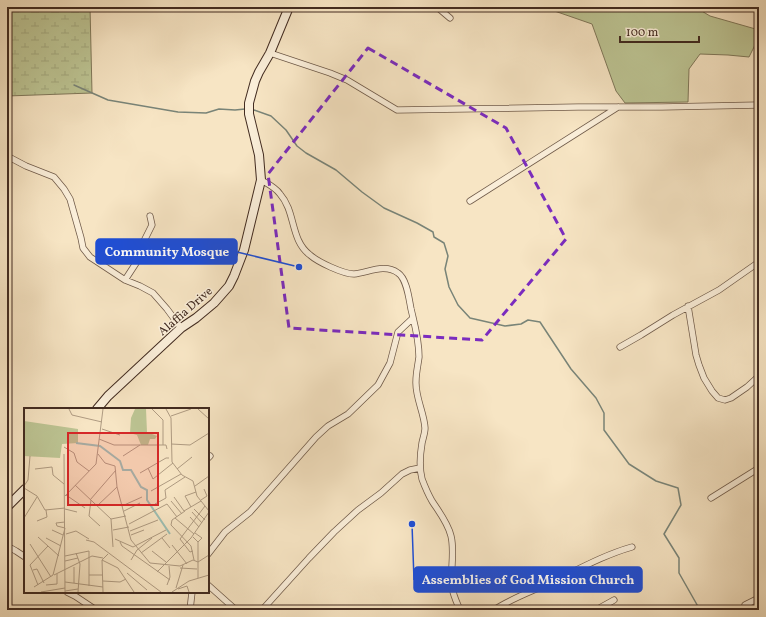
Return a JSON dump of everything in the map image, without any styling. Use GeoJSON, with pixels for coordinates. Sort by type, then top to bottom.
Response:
{"type":"FeatureCollection","features":[{"type":"Feature","properties":{"kind":"street"},"geometry":{"type":"LineString","coordinates":[[290,7],[270,53],[347,80],[397,110],[759,105]]}},
{"type":"Feature","properties":{"kind":"street"},"geometry":{"type":"LineString","coordinates":[[437,7],[450,18]]}},
{"type":"Feature","properties":{"kind":"street","name":"Alaffia Drive"},"geometry":{"type":"LineString","coordinates":[[98,408],[108,396],[181,328],[214,303],[229,286],[244,250],[261,180],[260,155],[249,114],[249,103],[255,81],[270,53]]}},
{"type":"Feature","properties":{"kind":"street"},"geometry":{"type":"LineString","coordinates":[[470,201],[619,107]]}},
{"type":"Feature","properties":{"kind":"street"},"geometry":{"type":"LineString","coordinates":[[7,156],[26,166],[54,177],[70,199],[83,248],[90,257],[126,280],[153,294],[167,309],[181,328]]}},
{"type":"Feature","properties":{"kind":"street"},"geometry":{"type":"LineString","coordinates":[[261,180],[281,194],[292,217],[298,242],[308,254],[328,266],[348,274],[384,268],[399,273],[404,281],[417,331],[418,342],[416,383],[425,430],[420,468],[422,480],[447,524],[451,536],[453,557],[452,588],[460,610]]}},
{"type":"Feature","properties":{"kind":"street"},"geometry":{"type":"LineString","coordinates":[[126,280],[138,260],[141,247],[152,225],[150,216]]}},
{"type":"Feature","properties":{"kind":"street"},"geometry":{"type":"LineString","coordinates":[[620,347],[641,336],[688,306],[719,290],[759,262]]}},
{"type":"Feature","properties":{"kind":"street"},"geometry":{"type":"LineString","coordinates":[[688,306],[699,365],[704,378],[718,398],[726,400],[730,398],[748,387],[759,376]]}},
{"type":"Feature","properties":{"kind":"street"},"geometry":{"type":"LineString","coordinates":[[209,553],[225,532],[250,512],[316,437],[328,426],[348,414],[378,385],[390,363],[397,334],[414,318]]}},
{"type":"Feature","properties":{"kind":"street"},"geometry":{"type":"LineString","coordinates":[[262,610],[309,558],[358,510],[381,493],[402,474],[410,470],[420,468]]}},
{"type":"Feature","properties":{"kind":"street"},"geometry":{"type":"LineString","coordinates":[[711,498],[759,468]]}},
{"type":"Feature","properties":{"kind":"street"},"geometry":{"type":"LineString","coordinates":[[7,507],[24,490]]}},
{"type":"Feature","properties":{"kind":"street"},"geometry":{"type":"LineString","coordinates":[[7,546],[24,556]]}},
{"type":"Feature","properties":{"kind":"street"},"geometry":{"type":"LineString","coordinates":[[494,610],[505,603],[619,550],[632,547]]}},
{"type":"Feature","properties":{"kind":"street"},"geometry":{"type":"LineString","coordinates":[[209,587],[236,610]]}},
{"type":"Feature","properties":{"kind":"street"},"geometry":{"type":"LineString","coordinates":[[69,593],[96,610]]}},
{"type":"Feature","properties":{"kind":"street"},"geometry":{"type":"LineString","coordinates":[[190,610],[192,593]]}},
{"type":"Feature","properties":{"kind":"street"},"geometry":{"type":"LineString","coordinates":[[744,605],[759,598]]}},
{"type":"Feature","properties":{"kind":"street"},"geometry":{"type":"LineString","coordinates":[[596,610],[614,600]]}},
{"type":"Feature","properties":{"kind":"highlighted area"},"geometry":{"type":"Polygon","coordinates":[[[368,48],[506,128],[566,239],[482,340],[289,328],[268,174],[368,48]]]}},
{"type":"Feature","properties":{"kind":"green space"},"geometry":{"type":"Polygon","coordinates":[[[7,7],[90,7],[92,93],[7,96],[7,7]]]}},
{"type":"Feature","properties":{"kind":"green space"},"geometry":{"type":"Polygon","coordinates":[[[543,7],[695,7],[710,16],[759,30],[759,37],[749,57],[700,54],[689,69],[688,102],[625,103],[616,91],[592,24],[543,7]]]}},
{"type":"Feature","properties":{"kind":"waterway"},"geometry":{"type":"LineString","coordinates":[[74,85],[108,100],[178,112],[206,113],[219,109],[245,109]]}},
{"type":"Feature","properties":{"kind":"waterway"},"geometry":{"type":"LineString","coordinates":[[251,110],[271,116],[286,130],[297,146],[306,153],[336,170],[384,208],[433,232],[434,237],[444,243],[448,256],[445,269],[449,287],[458,305],[470,318],[505,326],[521,324],[528,320],[540,322],[571,369],[596,398],[604,413],[604,430],[629,464],[656,481],[678,488],[681,505],[664,534],[679,558],[679,573],[700,610]]}},
{"type":"Feature","properties":{"kind":"place","name":"Community Mosque"},"geometry":{"type":"Point","coordinates":[299,267]}},
{"type":"Feature","properties":{"kind":"place","name":"Assemblies of God Mission Church"},"geometry":{"type":"Point","coordinates":[412,524]}}]}
